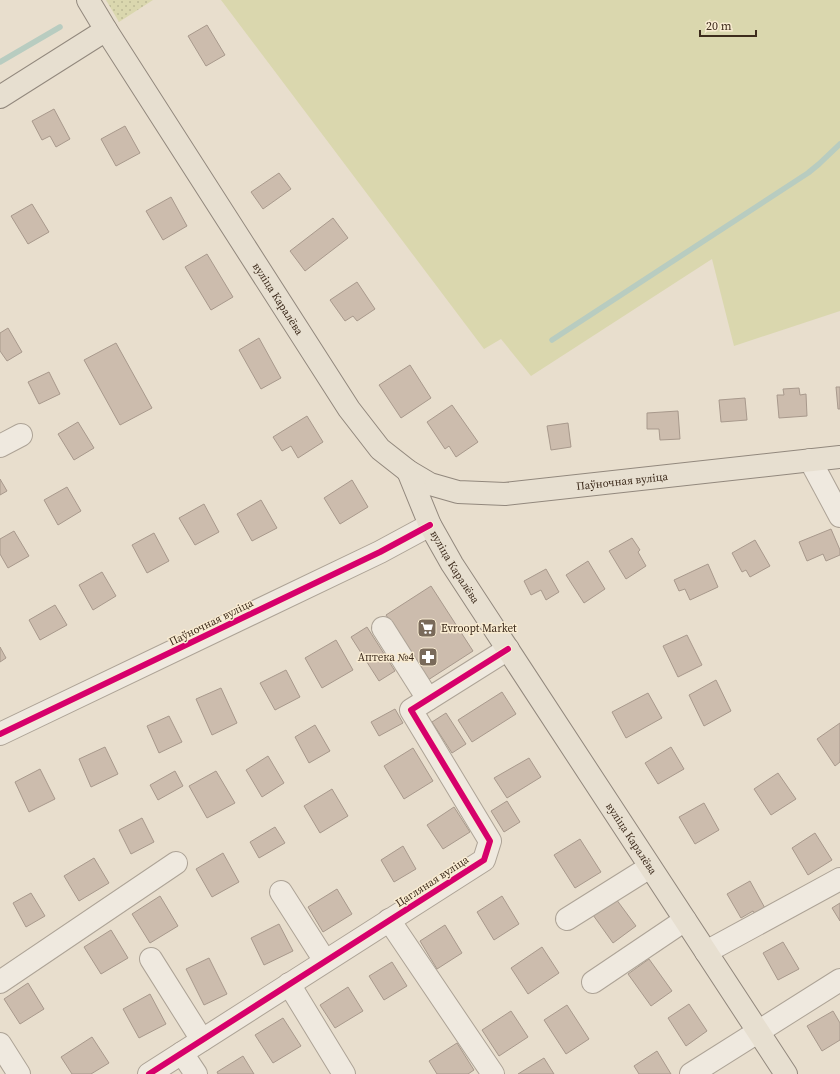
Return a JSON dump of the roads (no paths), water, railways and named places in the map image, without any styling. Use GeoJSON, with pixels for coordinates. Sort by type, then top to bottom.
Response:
{"type":"FeatureCollection","features":[{"type":"Feature","properties":{"kind":"main road","name":"вуліца Каралёва"},"geometry":{"type":"LineString","coordinates":[[88,0],[349,409],[380,449],[408,471],[430,525],[452,564],[786,1074]]}},
{"type":"Feature","properties":{"kind":"main road"},"geometry":{"type":"LineString","coordinates":[[0,97],[106,30]]}},
{"type":"Feature","properties":{"kind":"main road","name":"Паўночная вуліца"},"geometry":{"type":"LineString","coordinates":[[408,471],[430,484],[458,492],[505,494],[840,457]]}},
{"type":"Feature","properties":{"kind":"street"},"geometry":{"type":"LineString","coordinates":[[0,446],[21,435]]}},
{"type":"Feature","properties":{"kind":"street"},"geometry":{"type":"LineString","coordinates":[[810,460],[840,516]]}},
{"type":"Feature","properties":{"kind":"street","name":"Паўночная вуліца"},"geometry":{"type":"LineString","coordinates":[[0,734],[380,552],[430,525]]}},
{"type":"Feature","properties":{"kind":"street"},"geometry":{"type":"LineString","coordinates":[[383,628],[428,699]]}},
{"type":"Feature","properties":{"kind":"street","name":"Цагляная вуліца"},"geometry":{"type":"LineString","coordinates":[[149,1074],[484,860],[490,840],[411,710],[508,648]]}},
{"type":"Feature","properties":{"kind":"street"},"geometry":{"type":"LineString","coordinates":[[0,982],[176,863]]}},
{"type":"Feature","properties":{"kind":"street"},"geometry":{"type":"LineString","coordinates":[[567,919],[650,867]]}},
{"type":"Feature","properties":{"kind":"street"},"geometry":{"type":"LineString","coordinates":[[706,952],[840,879]]}},
{"type":"Feature","properties":{"kind":"street"},"geometry":{"type":"LineString","coordinates":[[282,892],[325,961]]}},
{"type":"Feature","properties":{"kind":"street"},"geometry":{"type":"LineString","coordinates":[[389,920],[492,1074]]}},
{"type":"Feature","properties":{"kind":"street"},"geometry":{"type":"LineString","coordinates":[[593,982],[685,920]]}},
{"type":"Feature","properties":{"kind":"street"},"geometry":{"type":"LineString","coordinates":[[152,959],[202,1040]]}},
{"type":"Feature","properties":{"kind":"street"},"geometry":{"type":"LineString","coordinates":[[691,1074],[840,980]]}},
{"type":"Feature","properties":{"kind":"street"},"geometry":{"type":"LineString","coordinates":[[289,984],[344,1074]]}},
{"type":"Feature","properties":{"kind":"street"},"geometry":{"type":"LineString","coordinates":[[0,1044],[19,1074]]}},
{"type":"Feature","properties":{"kind":"street"},"geometry":{"type":"LineString","coordinates":[[182,1053],[196,1074]]}},
{"type":"Feature","properties":{"kind":"waterway"},"geometry":{"type":"LineString","coordinates":[[0,62],[60,27]]}},
{"type":"Feature","properties":{"kind":"waterway"},"geometry":{"type":"LineString","coordinates":[[552,340],[808,173],[840,144]]}},
{"type":"Feature","properties":{"kind":"place","name":"Evroopt Market"},"geometry":{"type":"Point","coordinates":[427,628]}},
{"type":"Feature","properties":{"kind":"place","name":"Аптека №4"},"geometry":{"type":"Point","coordinates":[428,657]}}]}
